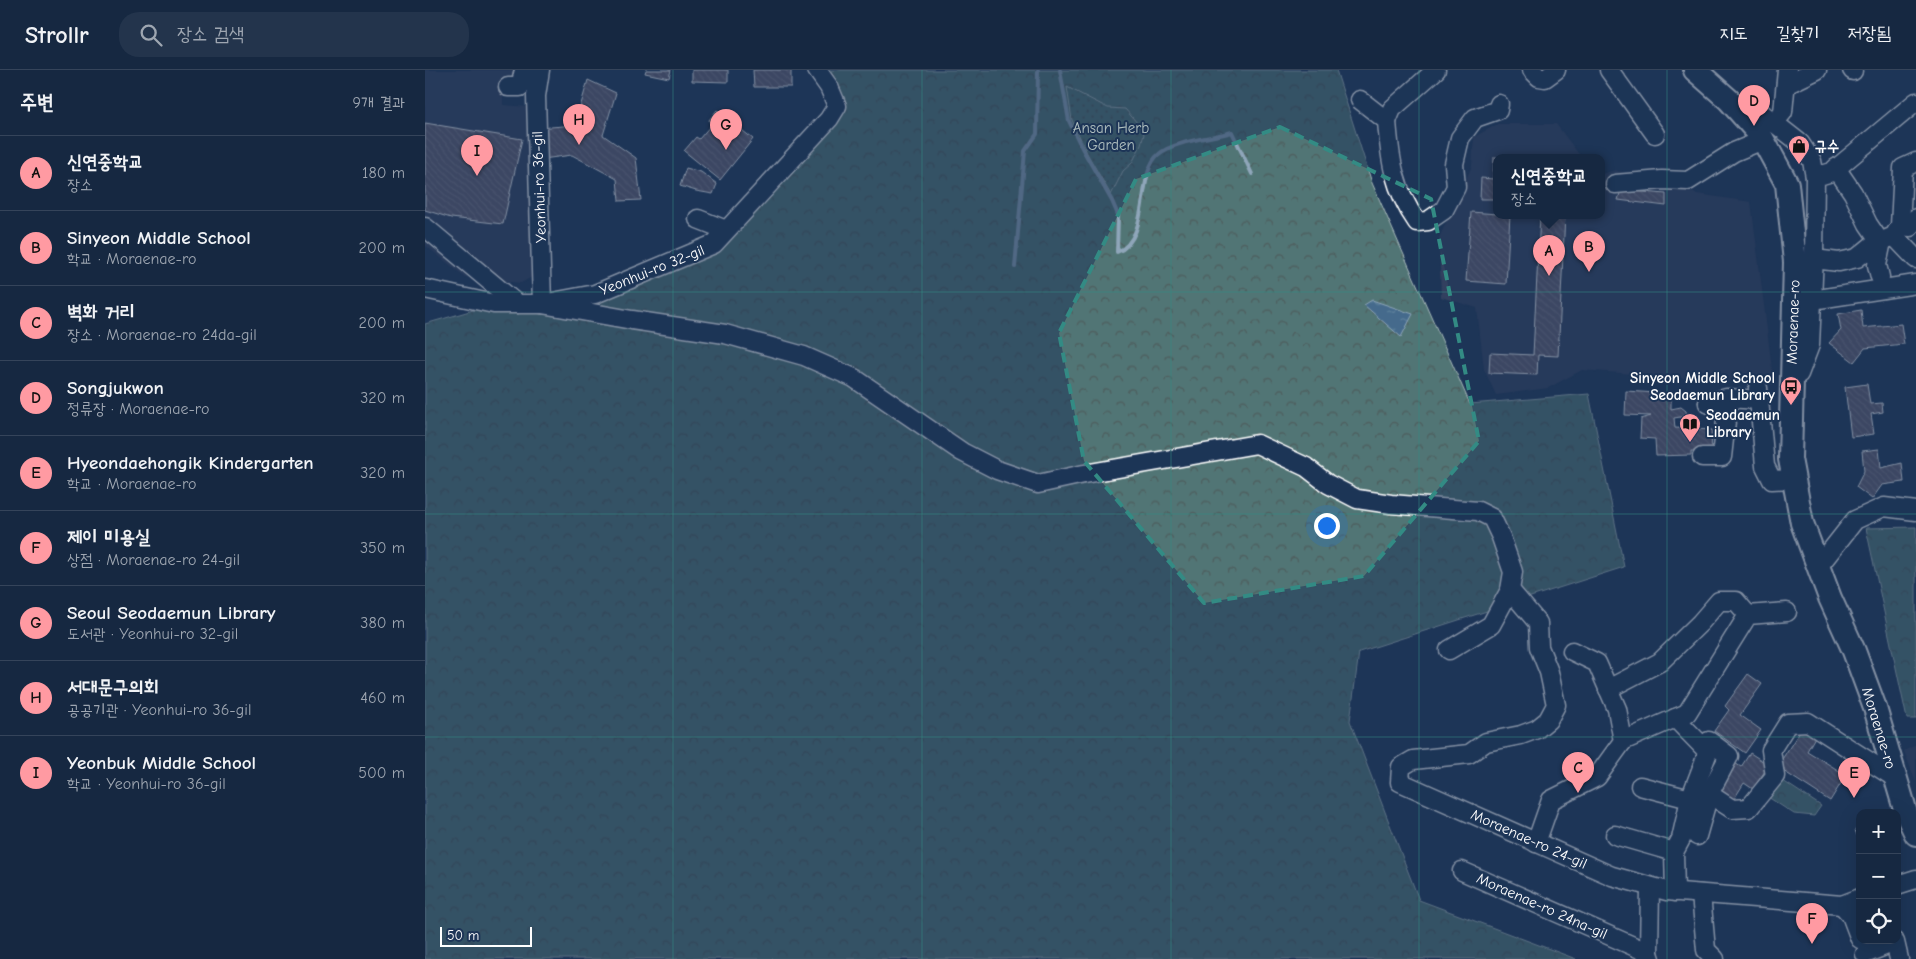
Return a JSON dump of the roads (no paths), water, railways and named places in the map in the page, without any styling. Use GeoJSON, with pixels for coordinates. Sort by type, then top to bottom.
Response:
{"type":"FeatureCollection","features":[{"type":"Feature","properties":{"kind":"main road","name":"Moraenae-ro"},"geometry":{"type":"LineString","coordinates":[[1695,70],[1737,110],[1769,131],[1787,184],[1795,262],[1802,374],[1790,458],[1793,478],[1802,523],[1875,708],[1906,813],[1916,834]]}},
{"type":"Feature","properties":{"kind":"street"},"geometry":{"type":"LineString","coordinates":[[508,87],[520,87],[524,70]]}},
{"type":"Feature","properties":{"kind":"street","name":"Yeonhui-ro 36-gil"},"geometry":{"type":"LineString","coordinates":[[540,70],[536,96],[542,304]]}},
{"type":"Feature","properties":{"kind":"street","name":"Yeonhui-ro 32-gil"},"geometry":{"type":"LineString","coordinates":[[425,289],[494,304],[542,304],[595,294],[714,244],[829,119],[837,106],[829,87],[817,70]]}},
{"type":"Feature","properties":{"kind":"street"},"geometry":{"type":"LineString","coordinates":[[1436,70],[1392,108],[1387,121],[1396,184],[1417,222],[1428,222],[1444,210],[1456,186],[1454,164],[1460,138],[1475,118],[1498,110],[1499,104]]}},
{"type":"Feature","properties":{"kind":"street"},"geometry":{"type":"LineString","coordinates":[[1532,70],[1539,77],[1545,78],[1556,70]]}},
{"type":"Feature","properties":{"kind":"street"},"geometry":{"type":"LineString","coordinates":[[1609,70],[1655,134]]}},
{"type":"Feature","properties":{"kind":"street"},"geometry":{"type":"LineString","coordinates":[[1615,184],[1662,180],[1688,181],[1769,131],[1783,112],[1787,78],[1817,70]]}},
{"type":"Feature","properties":{"kind":"street"},"geometry":{"type":"LineString","coordinates":[[1360,100],[1387,121]]}},
{"type":"Feature","properties":{"kind":"street"},"geometry":{"type":"LineString","coordinates":[[1815,176],[1832,172],[1916,104]]}},
{"type":"Feature","properties":{"kind":"street"},"geometry":{"type":"LineString","coordinates":[[1769,131],[1799,143],[1812,161],[1815,176],[1812,300],[1809,345],[1802,374]]}},
{"type":"Feature","properties":{"kind":"street"},"geometry":{"type":"LineString","coordinates":[[1880,277],[1877,264],[1889,236],[1903,168],[1916,162]]}},
{"type":"Feature","properties":{"kind":"street"},"geometry":{"type":"LineString","coordinates":[[1837,168],[1853,193],[1868,224],[1889,236],[1916,259]]}},
{"type":"Feature","properties":{"kind":"street"},"geometry":{"type":"LineString","coordinates":[[1814,259],[1839,262],[1857,258],[1889,236],[1910,227],[1916,218]]}},
{"type":"Feature","properties":{"kind":"street"},"geometry":{"type":"LineString","coordinates":[[698,219],[726,230]]}},
{"type":"Feature","properties":{"kind":"street"},"geometry":{"type":"LineString","coordinates":[[425,227],[517,304]]}},
{"type":"Feature","properties":{"kind":"street"},"geometry":{"type":"LineString","coordinates":[[1812,300],[1911,288]]}},
{"type":"Feature","properties":{"kind":"street"},"geometry":{"type":"LineString","coordinates":[[542,304],[725,334],[804,356],[854,378],[962,452],[997,470],[1038,484],[1084,474],[1257,444],[1306,467],[1327,484],[1357,499],[1391,504],[1478,511],[1492,518],[1501,537],[1513,572],[1510,590],[1491,625],[1449,650]]}},
{"type":"Feature","properties":{"kind":"street"},"geometry":{"type":"LineString","coordinates":[[1702,457],[1723,457],[1727,412],[1708,403],[1726,398],[1759,394],[1765,466],[1772,480],[1793,478]]}},
{"type":"Feature","properties":{"kind":"street"},"geometry":{"type":"LineString","coordinates":[[1819,567],[1855,520],[1884,507],[1916,511]]}},
{"type":"Feature","properties":{"kind":"street","name":"Moraenae-ro 24-gil"},"geometry":{"type":"LineString","coordinates":[[1510,590],[1538,623],[1539,647],[1549,672],[1556,705],[1548,720],[1537,728],[1521,735],[1486,742],[1469,754],[1413,760],[1401,768],[1399,782],[1612,876],[1650,887],[1675,892],[1842,905],[1857,899]]}},
{"type":"Feature","properties":{"kind":"street"},"geometry":{"type":"LineString","coordinates":[[1608,689],[1660,662],[1700,623],[1719,601],[1736,601],[1748,615]]}},
{"type":"Feature","properties":{"kind":"street"},"geometry":{"type":"LineString","coordinates":[[1748,615],[1787,612]]}},
{"type":"Feature","properties":{"kind":"street"},"geometry":{"type":"LineString","coordinates":[[1536,843],[1551,800],[1597,777],[1623,741],[1687,713],[1748,615]]}},
{"type":"Feature","properties":{"kind":"street"},"geometry":{"type":"LineString","coordinates":[[1572,651],[1597,663],[1617,709],[1623,741]]}},
{"type":"Feature","properties":{"kind":"street"},"geometry":{"type":"LineString","coordinates":[[1675,718],[1708,752],[1690,799],[1681,839],[1674,852],[1675,892]]}},
{"type":"Feature","properties":{"kind":"street"},"geometry":{"type":"LineString","coordinates":[[1709,794],[1732,808],[1749,808],[1775,776],[1771,750],[1788,723],[1808,722],[1895,778]]}},
{"type":"Feature","properties":{"kind":"street"},"geometry":{"type":"LineString","coordinates":[[1697,836],[1709,794],[1729,756],[1709,741]]}},
{"type":"Feature","properties":{"kind":"street"},"geometry":{"type":"LineString","coordinates":[[1640,786],[1690,799]]}},
{"type":"Feature","properties":{"kind":"street"},"geometry":{"type":"LineString","coordinates":[[1615,835],[1674,852]]}},
{"type":"Feature","properties":{"kind":"street","name":"Moraenae-ro 24na-gil"},"geometry":{"type":"LineString","coordinates":[[1462,871],[1650,956],[1650,887]]}},
{"type":"Feature","properties":{"kind":"street"},"geometry":{"type":"LineString","coordinates":[[1901,884],[1916,879]]}},
{"type":"Feature","properties":{"kind":"street"},"geometry":{"type":"LineString","coordinates":[[1701,894],[1706,950],[1715,959]]}},
{"type":"Feature","properties":{"kind":"street"},"geometry":{"type":"LineString","coordinates":[[1842,905],[1851,915],[1863,948],[1895,942],[1899,959]]}},
{"type":"Feature","properties":{"kind":"water"},"geometry":{"type":"Polygon","coordinates":[[[1372,300],[1413,314],[1401,337],[1364,305],[1372,300]]]}},
{"type":"Feature","properties":{"kind":"waterway"},"geometry":{"type":"LineString","coordinates":[[1015,267],[1025,151],[1037,134],[1038,70]]}},
{"type":"Feature","properties":{"kind":"waterway"},"geometry":{"type":"LineString","coordinates":[[1060,70],[1069,121],[1118,215],[1117,252],[1128,245],[1135,234],[1148,175],[1152,163],[1159,154],[1183,143],[1232,132],[1252,174]]}},
{"type":"Feature","properties":{"kind":"place","name":"Songjukwon"},"geometry":{"type":"Point","coordinates":[1754,126]}},
{"type":"Feature","properties":{"kind":"place","name":"서대문구의회"},"geometry":{"type":"Point","coordinates":[579,145]}},
{"type":"Feature","properties":{"kind":"place","name":"Seoul Seodaemun Library"},"geometry":{"type":"Point","coordinates":[726,150]}},
{"type":"Feature","properties":{"kind":"place","name":"규수"},"geometry":{"type":"Point","coordinates":[1799,165]}},
{"type":"Feature","properties":{"kind":"place","name":"Yeonbuk Middle School"},"geometry":{"type":"Point","coordinates":[477,176]}},
{"type":"Feature","properties":{"kind":"place","name":"Sinyeon Middle School"},"geometry":{"type":"Point","coordinates":[1589,272]}},
{"type":"Feature","properties":{"kind":"place","name":"신연중학교"},"geometry":{"type":"Point","coordinates":[1549,276]}},
{"type":"Feature","properties":{"kind":"place","name":"Sinyeon Middle School Seodaemun Library"},"geometry":{"type":"Point","coordinates":[1791,406]}},
{"type":"Feature","properties":{"kind":"place","name":"Seodaemun Library"},"geometry":{"type":"Point","coordinates":[1690,443]}},
{"type":"Feature","properties":{"kind":"place","name":"벽화 거리"},"geometry":{"type":"Point","coordinates":[1578,793]}},
{"type":"Feature","properties":{"kind":"place","name":"Hyeondaehongik Kindergarten"},"geometry":{"type":"Point","coordinates":[1854,798]}},
{"type":"Feature","properties":{"kind":"place","name":"제이 미용실"},"geometry":{"type":"Point","coordinates":[1812,944]}},
{"type":"Feature","properties":{"kind":"park label","name":"Ansan Herb Garden"},"geometry":{"type":"Point","coordinates":[1111,136]}}]}
